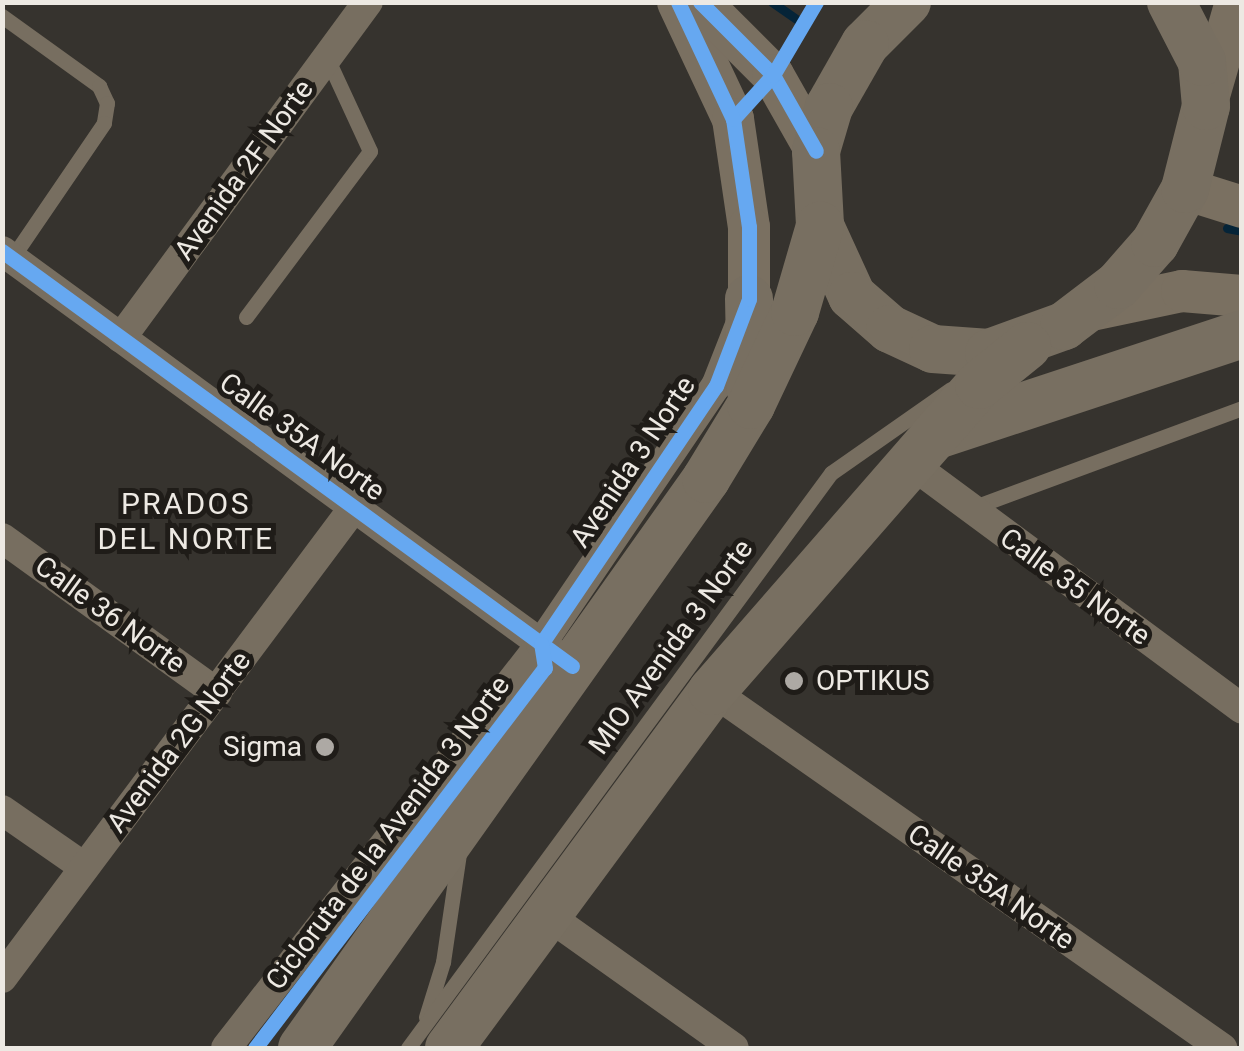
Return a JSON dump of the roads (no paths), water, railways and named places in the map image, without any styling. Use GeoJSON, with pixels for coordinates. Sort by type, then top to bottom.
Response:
{"type":"FeatureCollection","features":[{"type":"Feature","properties":{"kind":"main road"},"geometry":{"type":"LineString","coordinates":[[678,2],[732,119],[749,227],[751,405]]}},
{"type":"Feature","properties":{"kind":"main road"},"geometry":{"type":"LineString","coordinates":[[700,2],[773,75],[816,151]]}},
{"type":"Feature","properties":{"kind":"main road"},"geometry":{"type":"LineString","coordinates":[[907,2],[865,44],[841,79],[816,151],[820,226],[852,296],[890,329],[933,348],[1023,345]]}},
{"type":"Feature","properties":{"kind":"main road"},"geometry":{"type":"LineString","coordinates":[[1087,311],[1155,243],[1185,189],[1206,106],[1202,62],[1211,14]]}},
{"type":"Feature","properties":{"kind":"main road"},"geometry":{"type":"LineString","coordinates":[[1185,189],[1242,207]]}},
{"type":"Feature","properties":{"kind":"main road","name":"Avenida 3 Norte"},"geometry":{"type":"LineString","coordinates":[[302,1048],[462,830],[556,655],[751,405],[795,312],[820,226]]}},
{"type":"Feature","properties":{"kind":"main road"},"geometry":{"type":"LineString","coordinates":[[436,1039],[546,915],[712,691],[979,385],[1023,345],[1087,311],[1182,291],[1242,296]]}},
{"type":"Feature","properties":{"kind":"main road"},"geometry":{"type":"LineString","coordinates":[[922,450],[1242,334]]}},
{"type":"Feature","properties":{"kind":"street","name":"Avenida 2F Norte"},"geometry":{"type":"LineString","coordinates":[[120,338],[368,2]]}},
{"type":"Feature","properties":{"kind":"street","name":"Calle 35A Norte"},"geometry":{"type":"LineString","coordinates":[[7,255],[556,655]]}},
{"type":"Feature","properties":{"kind":"street","name":"Avenida 3 Norte"},"geometry":{"type":"LineString","coordinates":[[226,1048],[556,655],[716,386],[749,299]]}},
{"type":"Feature","properties":{"kind":"street","name":"Calle 35 Norte"},"geometry":{"type":"LineString","coordinates":[[922,450],[968,509],[1242,709]]}},
{"type":"Feature","properties":{"kind":"street","name":"Avenida 2G Norte"},"geometry":{"type":"LineString","coordinates":[[2,978],[356,506]]}},
{"type":"Feature","properties":{"kind":"street","name":"Calle 36 Norte"},"geometry":{"type":"LineString","coordinates":[[2,538],[218,692]]}},
{"type":"Feature","properties":{"kind":"street","name":"Calle 35A Norte"},"geometry":{"type":"LineString","coordinates":[[712,691],[1222,1048]]}},
{"type":"Feature","properties":{"kind":"street"},"geometry":{"type":"LineString","coordinates":[[2,810],[84,867]]}},
{"type":"Feature","properties":{"kind":"street"},"geometry":{"type":"LineString","coordinates":[[546,915],[734,1048]]}},
{"type":"Feature","properties":{"kind":"lane"},"geometry":{"type":"LineString","coordinates":[[2,16],[100,86],[107,102],[104,123],[7,255]]}},
{"type":"Feature","properties":{"kind":"lane"},"geometry":{"type":"LineString","coordinates":[[246,317],[370,150],[327,58]]}},
{"type":"Feature","properties":{"kind":"lane","name":"MIO Avenida 3 Norte"},"geometry":{"type":"LineString","coordinates":[[408,1048],[436,1039],[831,472],[1023,345]]}},
{"type":"Feature","properties":{"kind":"lane"},"geometry":{"type":"LineString","coordinates":[[968,509],[1242,408]]}},
{"type":"Feature","properties":{"kind":"lane","name":"MIO Avenida 3 Norte"},"geometry":{"type":"LineString","coordinates":[[436,1039],[462,830]]}},
{"type":"Feature","properties":{"kind":"waterway"},"geometry":{"type":"LineString","coordinates":[[772,2],[798,20]]}},
{"type":"Feature","properties":{"kind":"waterway"},"geometry":{"type":"LineString","coordinates":[[1227,228],[1242,231]]}},
{"type":"Feature","properties":{"kind":"place","name":"OPTIKUS"},"geometry":{"type":"Point","coordinates":[794,681]}},
{"type":"Feature","properties":{"kind":"place","name":"Sigma"},"geometry":{"type":"Point","coordinates":[325,747]}},
{"type":"Feature","properties":{"kind":"district","name":"PRADOS DEL NORTE"},"geometry":{"type":"Point","coordinates":[186,521]}}]}
